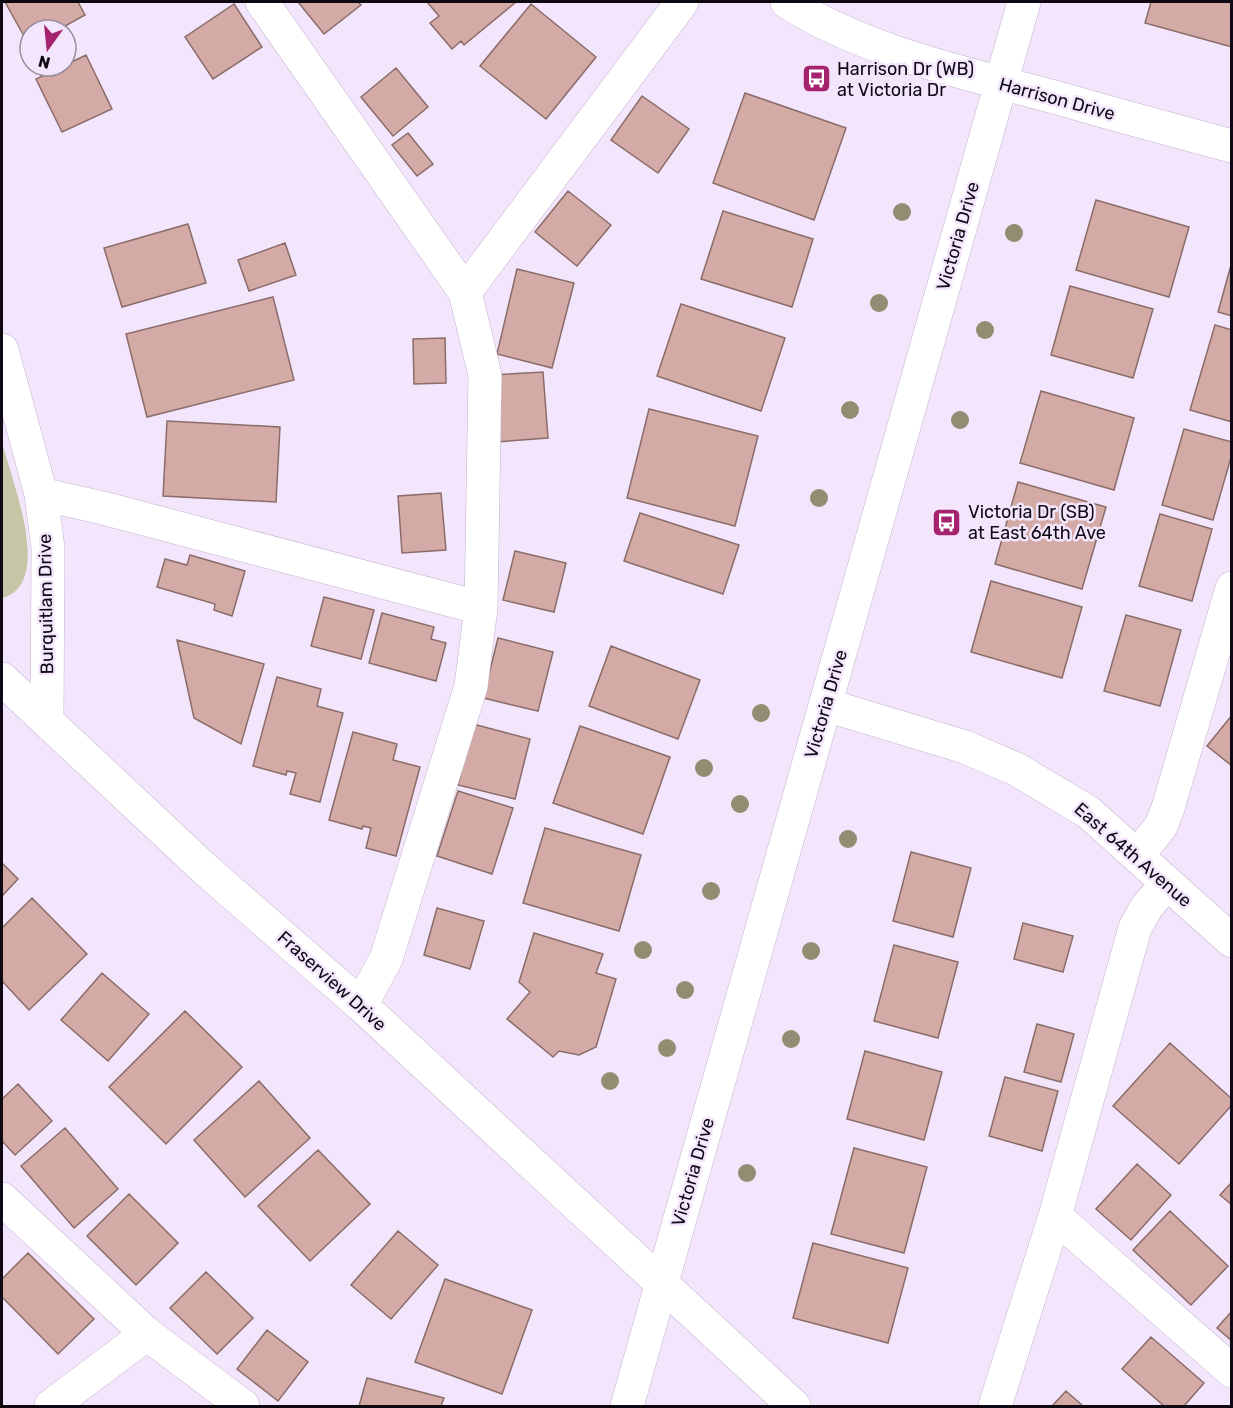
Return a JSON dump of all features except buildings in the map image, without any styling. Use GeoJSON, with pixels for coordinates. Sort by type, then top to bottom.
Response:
{"type":"FeatureCollection","features":[{"type":"Feature","properties":{"kind":"street"},"geometry":{"type":"LineString","coordinates":[[262,2],[465,292],[485,375],[482,608],[471,686],[386,959],[361,1005]]}},
{"type":"Feature","properties":{"kind":"street"},"geometry":{"type":"LineString","coordinates":[[465,292],[682,2]]}},
{"type":"Feature","properties":{"kind":"street","name":"Harrison Drive"},"geometry":{"type":"LineString","coordinates":[[786,2],[806,14],[929,63],[1232,146]]}},
{"type":"Feature","properties":{"kind":"street","name":"Victoria Drive"},"geometry":{"type":"LineString","coordinates":[[627,1407],[1024,2]]}},
{"type":"Feature","properties":{"kind":"street","name":"Burquitlam Drive"},"geometry":{"type":"LineString","coordinates":[[2,350],[41,494],[48,548],[47,720]]}},
{"type":"Feature","properties":{"kind":"street"},"geometry":{"type":"LineString","coordinates":[[41,494],[103,508],[482,608]]}},
{"type":"Feature","properties":{"kind":"street"},"geometry":{"type":"LineString","coordinates":[[1138,855],[1161,826],[1168,808],[1232,588]]}},
{"type":"Feature","properties":{"kind":"street","name":"Fraserview Drive"},"geometry":{"type":"LineString","coordinates":[[2,679],[206,870],[361,1005],[794,1407]]}},
{"type":"Feature","properties":{"kind":"street","name":"East 64th Avenue"},"geometry":{"type":"LineString","coordinates":[[826,705],[965,747],[1016,769],[1088,812],[1232,941]]}},
{"type":"Feature","properties":{"kind":"street"},"geometry":{"type":"LineString","coordinates":[[995,1407],[1055,1216],[1135,928],[1146,908],[1167,883]]}},
{"type":"Feature","properties":{"kind":"street"},"geometry":{"type":"LineString","coordinates":[[2,1199],[147,1334],[243,1407]]}},
{"type":"Feature","properties":{"kind":"street"},"geometry":{"type":"LineString","coordinates":[[1055,1216],[1232,1371]]}},
{"type":"Feature","properties":{"kind":"street"},"geometry":{"type":"LineString","coordinates":[[51,1407],[147,1334]]}},
{"type":"Feature","properties":{"kind":"green space"},"geometry":{"type":"Polygon","coordinates":[[[2,442],[20,504],[28,552],[26,573],[18,589],[2,598],[2,442]]]}},
{"type":"Feature","properties":{"kind":"place","name":"Harrison Dr (WB) at Victoria Dr"},"geometry":{"type":"Point","coordinates":[816,79]}},
{"type":"Feature","properties":{"kind":"place","name":"Victoria Dr (SB) at East 64th Ave"},"geometry":{"type":"Point","coordinates":[947,522]}}]}
